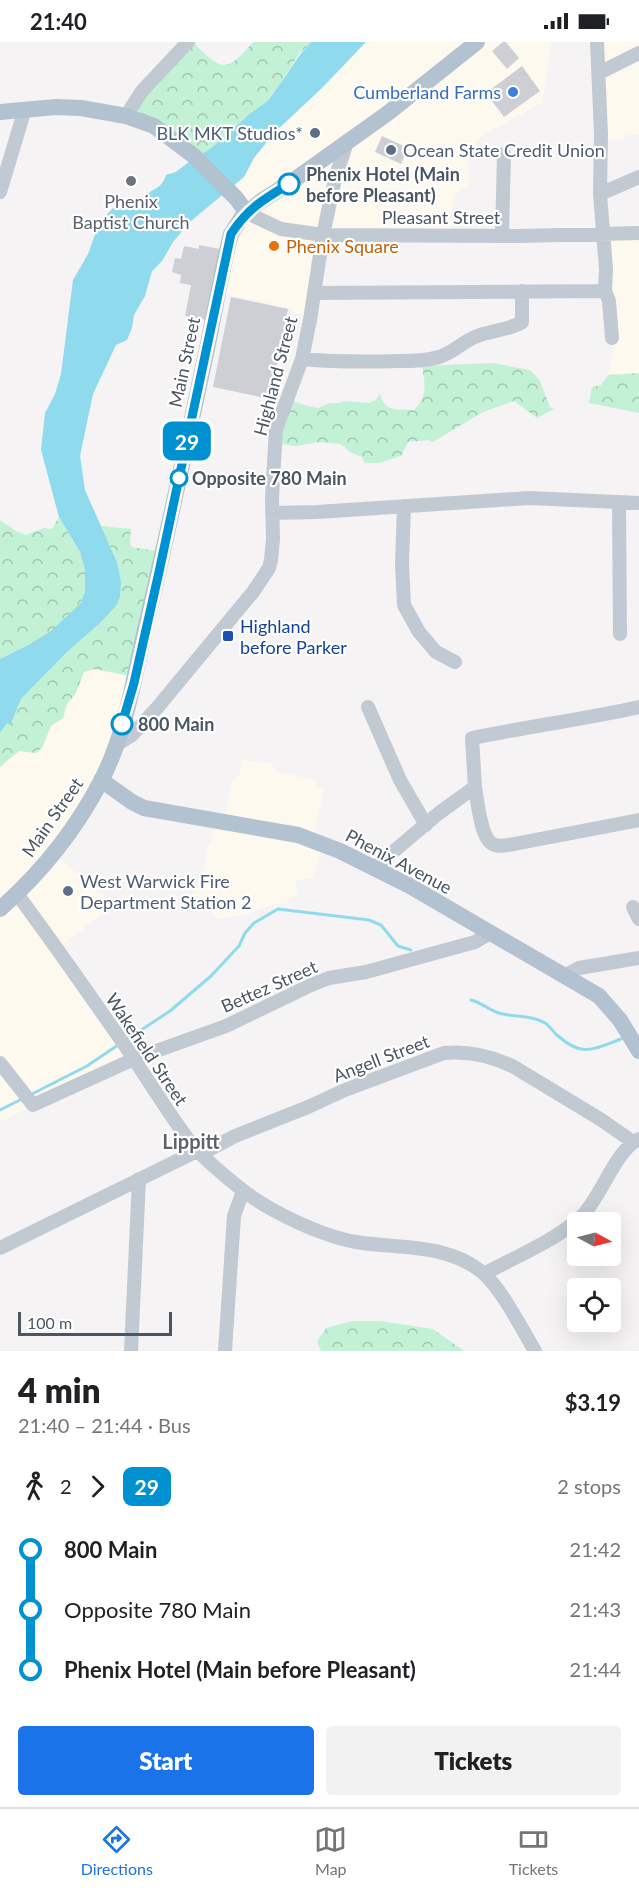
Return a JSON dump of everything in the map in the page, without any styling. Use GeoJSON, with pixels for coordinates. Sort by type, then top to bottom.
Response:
{"type":"FeatureCollection","features":[{"type":"Feature","properties":{"kind":"main road","name":"Main Street"},"geometry":{"type":"LineString","coordinates":[[0,909],[17,894],[70,831],[101,780],[116,745],[134,683],[159,572],[231,234],[242,217],[261,201],[388,113],[477,42]]}},
{"type":"Feature","properties":{"kind":"main road"},"geometry":{"type":"LineString","coordinates":[[0,112],[56,106],[81,108],[126,116],[154,126],[194,156],[236,198],[247,213]]}},
{"type":"Feature","properties":{"kind":"main road","name":"Phenix Avenue"},"geometry":{"type":"LineString","coordinates":[[101,780],[144,808],[298,835],[340,850],[410,886],[599,996],[620,1020],[639,1051]]}},
{"type":"Feature","properties":{"kind":"street"},"geometry":{"type":"LineString","coordinates":[[126,116],[142,92],[188,42]]}},
{"type":"Feature","properties":{"kind":"street"},"geometry":{"type":"LineString","coordinates":[[597,42],[600,194],[605,291],[609,301],[612,338]]}},
{"type":"Feature","properties":{"kind":"street"},"geometry":{"type":"LineString","coordinates":[[599,73],[639,53]]}},
{"type":"Feature","properties":{"kind":"street"},"geometry":{"type":"LineString","coordinates":[[0,192],[25,109]]}},
{"type":"Feature","properties":{"kind":"street","name":"Highland Street"},"geometry":{"type":"LineString","coordinates":[[116,745],[132,735],[157,708],[265,576],[272,560],[273,459],[276,429],[302,359],[323,235],[347,142]]}},
{"type":"Feature","properties":{"kind":"street"},"geometry":{"type":"LineString","coordinates":[[502,235],[504,154]]}},
{"type":"Feature","properties":{"kind":"street"},"geometry":{"type":"LineString","coordinates":[[600,194],[639,177]]}},
{"type":"Feature","properties":{"kind":"street","name":"Pleasant Street"},"geometry":{"type":"LineString","coordinates":[[247,213],[281,229],[323,235],[639,233]]}},
{"type":"Feature","properties":{"kind":"street"},"geometry":{"type":"LineString","coordinates":[[302,359],[367,362],[422,361],[438,358],[455,351],[473,337],[515,327],[522,322],[522,291]]}},
{"type":"Feature","properties":{"kind":"street"},"geometry":{"type":"LineString","coordinates":[[314,293],[605,291]]}},
{"type":"Feature","properties":{"kind":"street"},"geometry":{"type":"LineString","coordinates":[[272,513],[530,498],[639,503]]}},
{"type":"Feature","properties":{"kind":"street"},"geometry":{"type":"LineString","coordinates":[[619,502],[620,634]]}},
{"type":"Feature","properties":{"kind":"street"},"geometry":{"type":"LineString","coordinates":[[404,506],[402,572],[404,605],[419,632],[436,652],[455,662]]}},
{"type":"Feature","properties":{"kind":"street"},"geometry":{"type":"LineString","coordinates":[[639,706],[472,738],[483,831],[488,841],[494,845],[514,844],[639,820]]}},
{"type":"Feature","properties":{"kind":"street"},"geometry":{"type":"LineString","coordinates":[[368,707],[399,778],[426,825]]}},
{"type":"Feature","properties":{"kind":"street"},"geometry":{"type":"LineString","coordinates":[[374,868],[476,787]]}},
{"type":"Feature","properties":{"kind":"street","name":"Wakefield Street"},"geometry":{"type":"LineString","coordinates":[[17,894],[199,1152],[243,1191],[281,1213],[330,1235],[356,1242],[448,1253],[473,1266],[494,1285],[535,1351]]}},
{"type":"Feature","properties":{"kind":"street","name":"Bettez Street"},"geometry":{"type":"LineString","coordinates":[[0,1063],[33,1105],[134,1059],[226,1026],[329,978],[366,972],[475,942],[490,933]]}},
{"type":"Feature","properties":{"kind":"street"},"geometry":{"type":"LineString","coordinates":[[566,975],[579,968],[639,958]]}},
{"type":"Feature","properties":{"kind":"street","name":"Angell Street"},"geometry":{"type":"LineString","coordinates":[[0,1248],[139,1179],[235,1136],[345,1090],[444,1053],[459,1052],[506,1063],[636,1141]]}},
{"type":"Feature","properties":{"kind":"street"},"geometry":{"type":"LineString","coordinates":[[484,1274],[545,1243],[582,1217],[599,1194],[608,1175],[636,1141]]}},
{"type":"Feature","properties":{"kind":"street"},"geometry":{"type":"LineString","coordinates":[[131,1351],[139,1179]]}},
{"type":"Feature","properties":{"kind":"street"},"geometry":{"type":"LineString","coordinates":[[225,1351],[234,1216],[243,1191]]}},
{"type":"Feature","properties":{"kind":"shaded area"},"geometry":{"type":"Polygon","coordinates":[[[366,42],[551,42],[543,102],[477,139],[476,145],[468,152],[469,184],[455,195],[451,215],[453,235],[325,235],[311,317],[294,312],[290,308],[219,293],[242,220],[229,190],[244,177],[254,158],[275,132],[366,42]]]}},
{"type":"Feature","properties":{"kind":"shaded area"},"geometry":{"type":"Polygon","coordinates":[[[598,42],[639,42],[639,135],[627,135],[623,141],[601,138],[598,42]]]}},
{"type":"Feature","properties":{"kind":"shaded area"},"geometry":{"type":"Polygon","coordinates":[[[604,234],[639,234],[639,373],[608,375],[614,345],[608,335],[604,234]]]}},
{"type":"Feature","properties":{"kind":"shaded area"},"geometry":{"type":"Polygon","coordinates":[[[95,669],[135,677],[118,744],[54,854],[114,904],[58,949],[133,1058],[0,1122],[0,767],[19,751],[36,753],[42,748],[51,726],[63,718],[67,704],[76,693],[83,672],[95,669]]]}},
{"type":"Feature","properties":{"kind":"shaded area"},"geometry":{"type":"Polygon","coordinates":[[[242,760],[272,763],[275,771],[315,780],[316,788],[324,790],[313,839],[323,845],[312,879],[297,880],[299,895],[293,897],[288,903],[271,905],[246,915],[216,919],[203,899],[194,895],[204,869],[215,821],[224,820],[232,780],[239,775],[242,760]]]}},
{"type":"Feature","properties":{"kind":"green space"},"geometry":{"type":"Polygon","coordinates":[[[193,42],[210,59],[223,65],[236,60],[253,42],[311,42],[299,54],[279,86],[246,126],[198,157],[133,119],[142,91],[193,42]]]}},
{"type":"Feature","properties":{"kind":"green space"},"geometry":{"type":"Polygon","coordinates":[[[492,363],[530,370],[539,379],[550,407],[554,409],[537,418],[514,401],[483,412],[433,442],[428,440],[408,442],[401,456],[379,463],[365,463],[362,457],[350,452],[341,444],[319,442],[295,446],[276,443],[289,399],[318,408],[330,403],[345,401],[369,403],[376,400],[380,394],[385,404],[393,409],[414,410],[423,395],[422,366],[492,363]]]}},
{"type":"Feature","properties":{"kind":"green space"},"geometry":{"type":"Polygon","coordinates":[[[639,373],[639,413],[589,403],[592,387],[601,385],[608,375],[639,373]]]}},
{"type":"Feature","properties":{"kind":"green space"},"geometry":{"type":"Polygon","coordinates":[[[59,517],[81,555],[87,572],[85,591],[79,608],[60,626],[0,659],[0,520],[26,535],[44,528],[52,529],[59,517]]]}},
{"type":"Feature","properties":{"kind":"green space"},"geometry":{"type":"Polygon","coordinates":[[[101,526],[131,529],[132,547],[164,552],[135,677],[95,669],[84,672],[76,693],[67,704],[63,718],[51,726],[42,748],[36,753],[19,751],[0,767],[0,733],[21,699],[67,652],[99,624],[121,581],[117,562],[101,526]]]}},
{"type":"Feature","properties":{"kind":"green space"},"geometry":{"type":"Polygon","coordinates":[[[352,1321],[380,1321],[433,1329],[464,1351],[321,1351],[317,1341],[326,1328],[352,1321]]]}},
{"type":"Feature","properties":{"kind":"water"},"geometry":{"type":"Polygon","coordinates":[[[311,42],[366,42],[275,132],[254,158],[244,177],[191,221],[152,271],[145,296],[134,315],[127,340],[116,345],[93,394],[80,456],[85,490],[117,562],[121,581],[120,597],[115,607],[99,624],[67,652],[21,699],[10,725],[7,723],[0,733],[0,659],[51,631],[81,603],[85,591],[85,569],[80,552],[59,517],[41,450],[45,413],[55,394],[61,374],[73,280],[88,254],[99,223],[112,209],[126,199],[144,198],[159,187],[166,175],[176,172],[220,141],[248,115],[269,100],[311,42]]]}},
{"type":"Feature","properties":{"kind":"building","name":"Cumberland Farms"},"geometry":{"type":"Polygon","coordinates":[[[506,42],[519,58],[507,69],[492,51],[506,42]]]}},
{"type":"Feature","properties":{"kind":"building","name":"Cumberland Farms"},"geometry":{"type":"Polygon","coordinates":[[[522,66],[540,91],[504,117],[486,93],[522,66]]]}},
{"type":"Feature","properties":{"kind":"building","name":"Ocean State Credit Union"},"geometry":{"type":"Polygon","coordinates":[[[382,136],[408,148],[401,164],[375,152],[382,136]]]}},
{"type":"Feature","properties":{"kind":"building"},"geometry":{"type":"Polygon","coordinates":[[[199,245],[220,249],[206,320],[185,316],[191,285],[180,283],[181,275],[172,272],[175,258],[181,259],[184,246],[199,249],[199,245]]]}},
{"type":"Feature","properties":{"kind":"building"},"geometry":{"type":"Polygon","coordinates":[[[231,297],[288,309],[270,399],[213,387],[231,297]]]}},
{"type":"Feature","properties":{"kind":"waterway"},"geometry":{"type":"LineString","coordinates":[[126,1040],[170,1011],[211,976],[239,946],[245,933],[254,923],[278,909],[369,920],[381,925],[398,946],[411,950]]}},
{"type":"Feature","properties":{"kind":"waterway"},"geometry":{"type":"LineString","coordinates":[[471,1000],[502,1014],[539,1020],[574,1047],[588,1050],[621,1039]]}},
{"type":"Feature","properties":{"kind":"waterway"},"geometry":{"type":"LineString","coordinates":[[30,1095],[87,1066],[118,1045]]}},
{"type":"Feature","properties":{"kind":"waterway"},"geometry":{"type":"LineString","coordinates":[[0,1110],[22,1099]]}},
{"type":"Feature","properties":{"kind":"bus line","name":"29"},"geometry":{"type":"LineString","coordinates":[[122,724],[134,683],[159,572],[231,234],[242,217],[261,201],[289,184]]}},
{"type":"Feature","properties":{"kind":"place","name":"Cumberland Farms"},"geometry":{"type":"Point","coordinates":[513,92]}},
{"type":"Feature","properties":{"kind":"place","name":"BLK MKT Studios*"},"geometry":{"type":"Point","coordinates":[315,133]}},
{"type":"Feature","properties":{"kind":"place","name":"Ocean State Credit Union"},"geometry":{"type":"Point","coordinates":[391,150]}},
{"type":"Feature","properties":{"kind":"place","name":"Phenix Baptist Church"},"geometry":{"type":"Point","coordinates":[131,181]}},
{"type":"Feature","properties":{"kind":"place","name":"Phenix Hotel (Main before Pleasant)"},"geometry":{"type":"Point","coordinates":[289,184]}},
{"type":"Feature","properties":{"kind":"place","name":"Phenix Square"},"geometry":{"type":"Point","coordinates":[274,246]}},
{"type":"Feature","properties":{"kind":"place","name":"Opposite 780 Main"},"geometry":{"type":"Point","coordinates":[179,478]}},
{"type":"Feature","properties":{"kind":"place","name":"Highland before Parker"},"geometry":{"type":"Point","coordinates":[228,636]}},
{"type":"Feature","properties":{"kind":"place","name":"800 Main"},"geometry":{"type":"Point","coordinates":[122,724]}},
{"type":"Feature","properties":{"kind":"place","name":"West Warwick Fire Department Station 2"},"geometry":{"type":"Point","coordinates":[68,891]}},
{"type":"Feature","properties":{"kind":"district","name":"Lippitt"},"geometry":{"type":"Point","coordinates":[191,1141]}}]}
